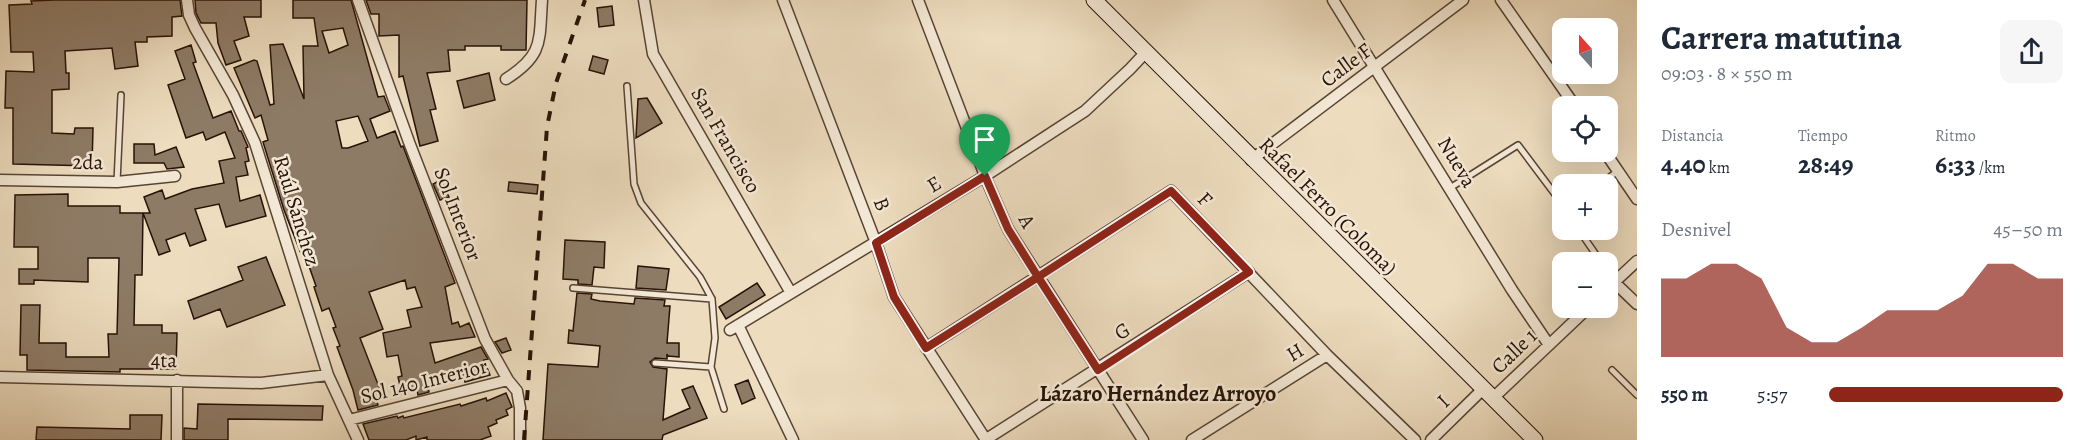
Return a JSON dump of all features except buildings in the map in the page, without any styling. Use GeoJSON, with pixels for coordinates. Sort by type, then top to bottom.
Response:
{"type":"FeatureCollection","features":[{"type":"Feature","properties":{"kind":"main road","name":"Rafael Ferro (Coloma)"},"geometry":{"type":"LineString","coordinates":[[1094,0],[1534,440]]}},
{"type":"Feature","properties":{"kind":"street","name":"Raúl Sánchez"},"geometry":{"type":"LineString","coordinates":[[187,0],[189,15],[195,28],[233,95],[255,142],[328,375],[358,440]]}},
{"type":"Feature","properties":{"kind":"street","name":"Sol Interior"},"geometry":{"type":"LineString","coordinates":[[358,0],[409,142],[485,339],[508,380],[517,391],[520,408],[520,440]]}},
{"type":"Feature","properties":{"kind":"street"},"geometry":{"type":"LineString","coordinates":[[506,79],[524,67],[539,47],[542,0]]}},
{"type":"Feature","properties":{"kind":"street","name":"San Francisco"},"geometry":{"type":"LineString","coordinates":[[644,0],[653,54],[791,293]]}},
{"type":"Feature","properties":{"kind":"street","name":"B"},"geometry":{"type":"LineString","coordinates":[[783,0],[876,243],[894,297],[985,440]]}},
{"type":"Feature","properties":{"kind":"street","name":"A"},"geometry":{"type":"LineString","coordinates":[[918,0],[985,176],[1008,229],[1143,440]]}},
{"type":"Feature","properties":{"kind":"street","name":"Nueva"},"geometry":{"type":"LineString","coordinates":[[1333,0],[1512,290],[1549,345]]}},
{"type":"Feature","properties":{"kind":"street","name":"Calle F"},"geometry":{"type":"LineString","coordinates":[[1251,159],[1463,0]]}},
{"type":"Feature","properties":{"kind":"street"},"geometry":{"type":"LineString","coordinates":[[1501,0],[1568,96]]}},
{"type":"Feature","properties":{"kind":"street","name":"E"},"geometry":{"type":"LineString","coordinates":[[734,328],[985,176],[1085,111],[1145,53]]}},
{"type":"Feature","properties":{"kind":"street"},"geometry":{"type":"LineString","coordinates":[[1612,162],[1637,198]]}},
{"type":"Feature","properties":{"kind":"street","name":"2da"},"geometry":{"type":"LineString","coordinates":[[0,180],[117,182],[175,176]]}},
{"type":"Feature","properties":{"kind":"street","name":"F"},"geometry":{"type":"LineString","coordinates":[[926,348],[1171,191],[1327,355],[1415,440]]}},
{"type":"Feature","properties":{"kind":"street"},"geometry":{"type":"LineString","coordinates":[[1618,275],[1637,261]]}},
{"type":"Feature","properties":{"kind":"street","name":"G"},"geometry":{"type":"LineString","coordinates":[[985,440],[1249,272]]}},
{"type":"Feature","properties":{"kind":"street"},"geometry":{"type":"LineString","coordinates":[[1618,288],[1637,304]]}},
{"type":"Feature","properties":{"kind":"street","name":"Calle 1"},"geometry":{"type":"LineString","coordinates":[[1488,394],[1549,345],[1577,318]]}},
{"type":"Feature","properties":{"kind":"street"},"geometry":{"type":"LineString","coordinates":[[734,328],[793,440]]}},
{"type":"Feature","properties":{"kind":"street","name":"H"},"geometry":{"type":"LineString","coordinates":[[1192,440],[1327,355]]}},
{"type":"Feature","properties":{"kind":"street","name":"4ta"},"geometry":{"type":"LineString","coordinates":[[0,377],[261,383],[328,375]]}},
{"type":"Feature","properties":{"kind":"street"},"geometry":{"type":"LineString","coordinates":[[177,380],[177,440]]}},
{"type":"Feature","properties":{"kind":"street","name":"Sol 140 Interior"},"geometry":{"type":"LineString","coordinates":[[349,420],[508,380]]}},
{"type":"Feature","properties":{"kind":"street","name":"I"},"geometry":{"type":"LineString","coordinates":[[1431,440],[1488,394]]}},
{"type":"Feature","properties":{"kind":"lane"},"geometry":{"type":"LineString","coordinates":[[627,86],[634,184],[641,203],[700,277],[712,298],[715,338],[711,367],[724,409]]}},
{"type":"Feature","properties":{"kind":"lane"},"geometry":{"type":"LineString","coordinates":[[117,182],[121,95]]}},
{"type":"Feature","properties":{"kind":"lane"},"geometry":{"type":"LineString","coordinates":[[1450,188],[1518,145],[1552,190]]}},
{"type":"Feature","properties":{"kind":"lane"},"geometry":{"type":"LineString","coordinates":[[1614,174],[1618,171]]}},
{"type":"Feature","properties":{"kind":"lane"},"geometry":{"type":"LineString","coordinates":[[573,288],[712,298]]}},
{"type":"Feature","properties":{"kind":"lane"},"geometry":{"type":"LineString","coordinates":[[715,338],[734,328]]}},
{"type":"Feature","properties":{"kind":"lane"},"geometry":{"type":"LineString","coordinates":[[655,363],[711,367]]}},
{"type":"Feature","properties":{"kind":"lane"},"geometry":{"type":"LineString","coordinates":[[1612,370],[1637,394]]}},
{"type":"Feature","properties":{"kind":"railway"},"geometry":{"type":"LineString","coordinates":[[524,440],[547,127],[556,83],[585,0]]}},
{"type":"Feature","properties":{"kind":"district","name":"Lázaro Hernández Arroyo"},"geometry":{"type":"Point","coordinates":[1158,393]}},
{"type":"Feature","properties":{"kind":"route"},"geometry":{"type":"LineString","coordinates":[[985,176],[876,243],[894,297],[926,348],[1038,277],[1098,370],[1249,272],[1171,191],[1038,277],[1008,229],[985,176]]}}]}
